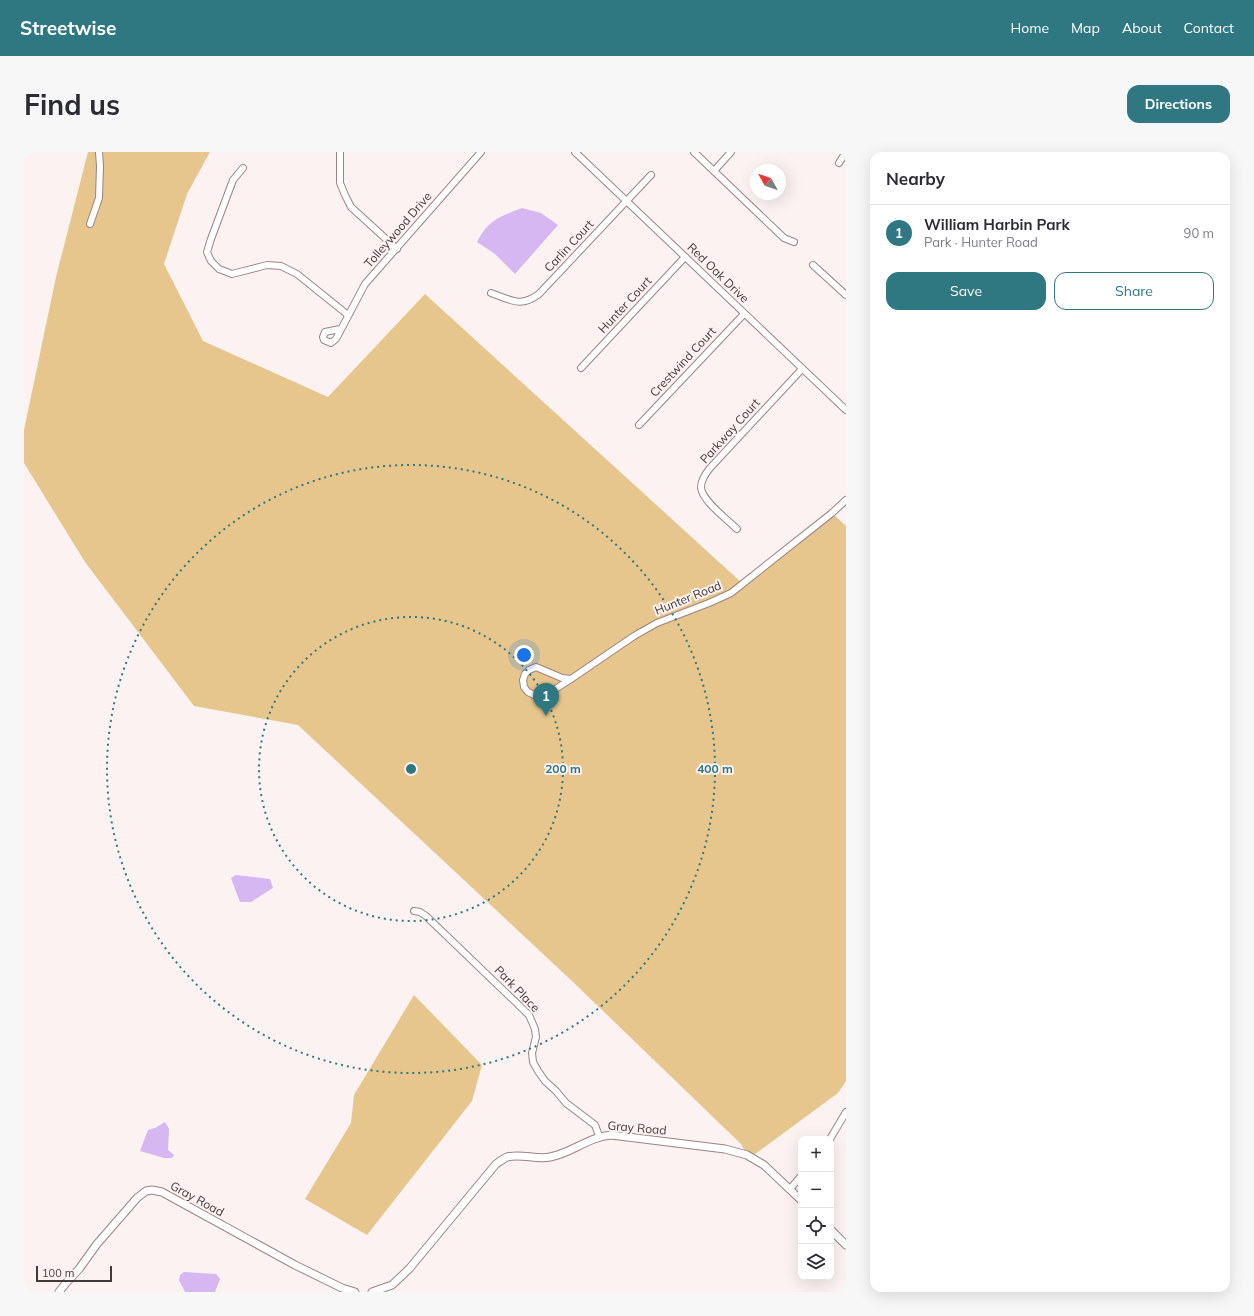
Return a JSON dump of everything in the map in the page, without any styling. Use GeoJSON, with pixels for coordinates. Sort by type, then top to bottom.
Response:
{"type":"FeatureCollection","features":[{"type":"Feature","properties":{"kind":"street"},"geometry":{"type":"LineString","coordinates":[[90,224],[99,198],[99,152]]}},
{"type":"Feature","properties":{"kind":"street"},"geometry":{"type":"LineString","coordinates":[[340,152],[340,183],[351,207],[396,249]]}},
{"type":"Feature","properties":{"kind":"street","name":"Tolleywood Drive"},"geometry":{"type":"LineString","coordinates":[[340,329],[365,284],[481,152]]}},
{"type":"Feature","properties":{"kind":"street","name":"Red Oak Drive"},"geometry":{"type":"LineString","coordinates":[[575,152],[846,410]]}},
{"type":"Feature","properties":{"kind":"street"},"geometry":{"type":"LineString","coordinates":[[694,152],[784,238],[794,242]]}},
{"type":"Feature","properties":{"kind":"street"},"geometry":{"type":"LineString","coordinates":[[714,171],[731,152]]}},
{"type":"Feature","properties":{"kind":"street"},"geometry":{"type":"LineString","coordinates":[[839,163],[846,152]]}},
{"type":"Feature","properties":{"kind":"street"},"geometry":{"type":"LineString","coordinates":[[243,168],[233,180],[211,239],[207,252],[211,261],[219,269],[232,274],[267,265],[281,266],[297,274],[348,315]]}},
{"type":"Feature","properties":{"kind":"street","name":"Carlin Court"},"geometry":{"type":"LineString","coordinates":[[491,293],[513,301],[530,301],[539,294],[651,175]]}},
{"type":"Feature","properties":{"kind":"street","name":"Hunter Court"},"geometry":{"type":"LineString","coordinates":[[581,368],[686,257]]}},
{"type":"Feature","properties":{"kind":"street"},"geometry":{"type":"LineString","coordinates":[[813,265],[845,292]]}},
{"type":"Feature","properties":{"kind":"street","name":"Crestwind Court"},"geometry":{"type":"LineString","coordinates":[[639,425],[744,314]]}},
{"type":"Feature","properties":{"kind":"street","name":"Parkway Court"},"geometry":{"type":"LineString","coordinates":[[737,529],[703,496],[701,487],[703,478],[710,468],[802,369]]}},
{"type":"Feature","properties":{"kind":"street","name":"Hunter Road"},"geometry":{"type":"LineString","coordinates":[[571,679],[562,678],[536,666],[525,674],[523,680],[524,687],[528,692],[538,697],[546,695],[571,679],[634,636],[657,623],[731,593],[832,513],[846,500]]}},
{"type":"Feature","properties":{"kind":"street","name":"Park Place"},"geometry":{"type":"LineString","coordinates":[[414,911],[420,912],[426,916],[529,1015],[535,1029],[536,1037],[532,1053],[538,1071],[545,1082],[556,1090],[566,1103],[595,1125],[599,1136]]}},
{"type":"Feature","properties":{"kind":"street"},"geometry":{"type":"LineString","coordinates":[[832,1136],[846,1112]]}},
{"type":"Feature","properties":{"kind":"street","name":"Gray Road"},"geometry":{"type":"LineString","coordinates":[[372,1292],[385,1288],[399,1280],[496,1164],[506,1158],[519,1156],[547,1158],[559,1155],[599,1136],[611,1135],[725,1149],[747,1155],[764,1165],[798,1197]]}},
{"type":"Feature","properties":{"kind":"street"},"geometry":{"type":"LineString","coordinates":[[790,1189],[798,1180]]}},
{"type":"Feature","properties":{"kind":"street","name":"Gray Road"},"geometry":{"type":"LineString","coordinates":[[59,1292],[79,1269],[97,1244],[137,1198],[152,1190],[162,1192],[295,1265],[342,1288],[355,1292]]}},
{"type":"Feature","properties":{"kind":"street"},"geometry":{"type":"LineString","coordinates":[[834,1233],[846,1245]]}},
{"type":"Feature","properties":{"kind":"shaded area"},"geometry":{"type":"Polygon","coordinates":[[[88,152],[210,152],[187,194],[164,264],[203,341],[328,397],[425,294],[742,583],[832,513],[846,526],[846,1081],[838,1093],[751,1157],[747,1155],[741,1144],[572,981],[298,725],[194,706],[85,562],[24,463],[24,430],[56,277],[88,152]]]}},
{"type":"Feature","properties":{"kind":"shaded area"},"geometry":{"type":"Polygon","coordinates":[[[522,208],[541,213],[558,225],[515,274],[495,254],[477,242],[481,234],[495,220],[522,208]]]}},
{"type":"Feature","properties":{"kind":"shaded area"},"geometry":{"type":"Polygon","coordinates":[[[236,875],[270,879],[273,888],[251,902],[240,902],[231,878],[236,875]]]}},
{"type":"Feature","properties":{"kind":"shaded area"},"geometry":{"type":"Polygon","coordinates":[[[414,995],[482,1065],[472,1101],[367,1235],[305,1199],[351,1123],[354,1095],[414,995]]]}},
{"type":"Feature","properties":{"kind":"shaded area"},"geometry":{"type":"Polygon","coordinates":[[[165,1122],[169,1129],[168,1150],[174,1155],[172,1158],[164,1158],[140,1151],[148,1130],[165,1122]]]}},
{"type":"Feature","properties":{"kind":"shaded area"},"geometry":{"type":"Polygon","coordinates":[[[184,1272],[216,1274],[220,1279],[215,1292],[185,1292],[179,1280],[180,1275],[184,1272]]]}},
{"type":"Feature","properties":{"kind":"place","name":"William Harbin Park"},"geometry":{"type":"Point","coordinates":[546,716]}}]}
